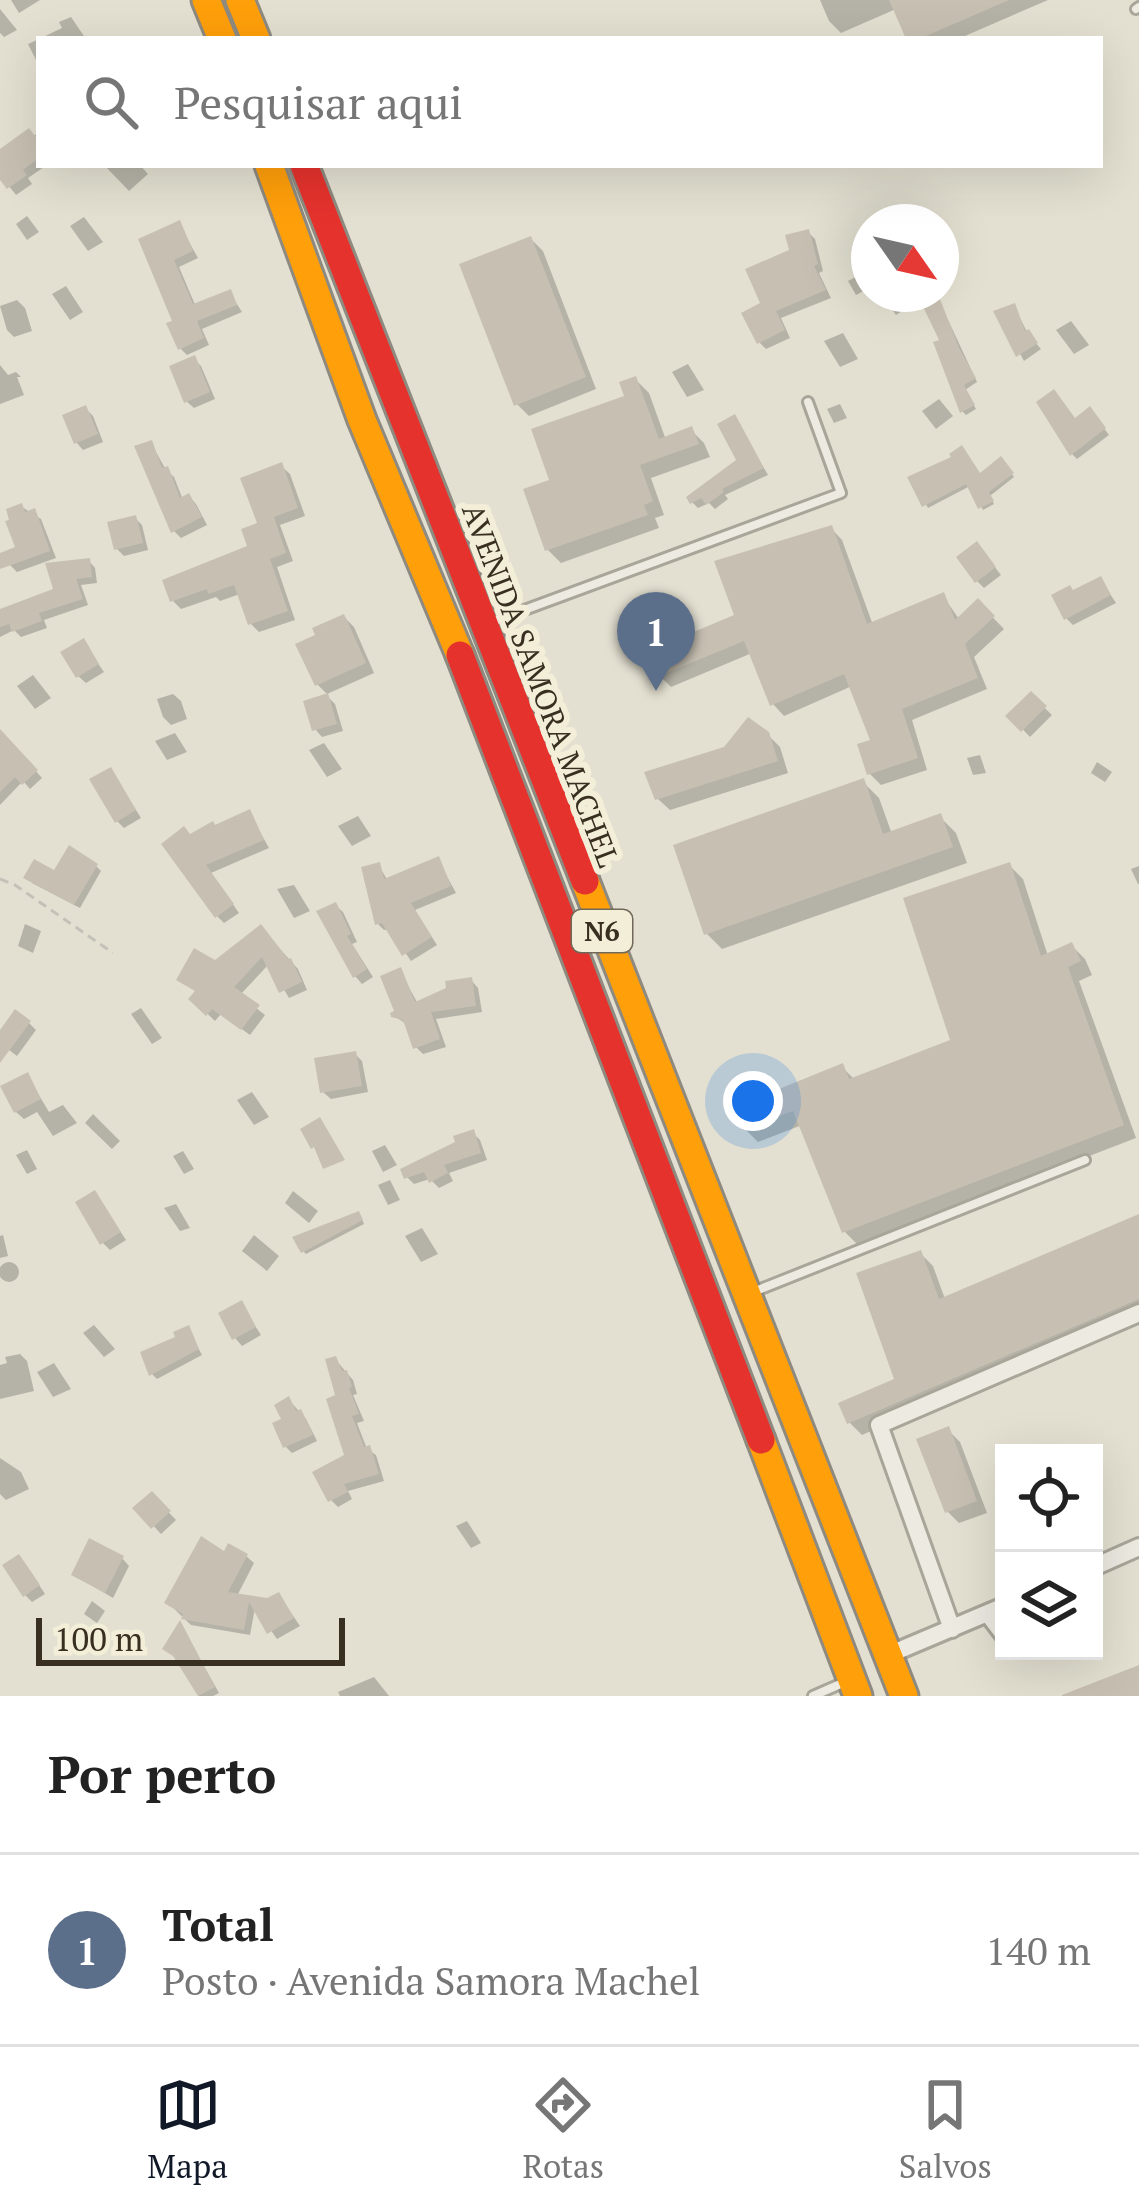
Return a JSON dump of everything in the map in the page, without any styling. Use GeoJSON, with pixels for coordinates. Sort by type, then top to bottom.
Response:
{"type":"FeatureCollection","features":[{"type":"Feature","properties":{"kind":"highway"},"geometry":{"type":"LineString","coordinates":[[206,0],[221,36]]}},
{"type":"Feature","properties":{"kind":"highway"},"geometry":{"type":"LineString","coordinates":[[240,0],[255,36]]}},
{"type":"Feature","properties":{"kind":"highway","name":"N6"},"geometry":{"type":"LineString","coordinates":[[270,168],[362,420],[476,692],[854,1688]]}},
{"type":"Feature","properties":{"kind":"highway","name":"AVENIDA SAMORA MACHEL"},"geometry":{"type":"LineString","coordinates":[[305,168],[904,1696]]}},
{"type":"Feature","properties":{"kind":"street"},"geometry":{"type":"LineString","coordinates":[[952,1630],[878,1425],[1139,1313]]}},
{"type":"Feature","properties":{"kind":"street"},"geometry":{"type":"LineString","coordinates":[[1103,1563],[1139,1547]]}},
{"type":"Feature","properties":{"kind":"street"},"geometry":{"type":"LineString","coordinates":[[888,1655],[995,1610]]}},
{"type":"Feature","properties":{"kind":"lane"},"geometry":{"type":"LineString","coordinates":[[482,625],[841,493],[808,402]]}},
{"type":"Feature","properties":{"kind":"lane"},"geometry":{"type":"LineString","coordinates":[[746,1295],[1085,1160]]}},
{"type":"Feature","properties":{"kind":"lane"},"geometry":{"type":"LineString","coordinates":[[813,1696],[854,1688]]}},
{"type":"Feature","properties":{"kind":"path"},"geometry":{"type":"LineString","coordinates":[[0,879],[113,953]]}},
{"type":"Feature","properties":{"kind":"building"},"geometry":{"type":"Polygon","coordinates":[[[889,0],[1009,0],[926,36],[905,36],[889,0]]]}},
{"type":"Feature","properties":{"kind":"building"},"geometry":{"type":"Polygon","coordinates":[[[29,128],[36,137],[36,160],[23,170],[27,175],[7,189],[0,180],[0,149],[29,128]]]}},
{"type":"Feature","properties":{"kind":"building"},"geometry":{"type":"Polygon","coordinates":[[[180,220],[193,251],[174,260],[193,304],[231,289],[237,305],[197,321],[204,338],[178,350],[166,323],[172,321],[138,239],[180,220]]]}},
{"type":"Feature","properties":{"kind":"building"},"geometry":{"type":"Polygon","coordinates":[[[809,229],[818,264],[814,266],[826,290],[776,311],[785,330],[757,344],[741,313],[760,303],[745,269],[789,250],[785,235],[809,229]]]}},
{"type":"Feature","properties":{"kind":"building"},"geometry":{"type":"Polygon","coordinates":[[[531,236],[586,377],[514,406],[459,264],[531,236]]]}},
{"type":"Feature","properties":{"kind":"building"},"geometry":{"type":"Polygon","coordinates":[[[1015,303],[1025,331],[1029,329],[1038,343],[1016,357],[993,311],[1015,303]]]}},
{"type":"Feature","properties":{"kind":"building"},"geometry":{"type":"Polygon","coordinates":[[[926,312],[945,312],[976,378],[964,385],[975,405],[960,413],[933,342],[939,340],[926,312]]]}},
{"type":"Feature","properties":{"kind":"building"},"geometry":{"type":"Polygon","coordinates":[[[195,355],[210,392],[184,403],[169,366],[195,355]]]}},
{"type":"Feature","properties":{"kind":"building"},"geometry":{"type":"Polygon","coordinates":[[[636,376],[659,439],[692,426],[699,444],[640,465],[653,501],[644,505],[648,515],[545,551],[523,489],[549,480],[531,429],[624,396],[619,382],[636,376]]]}},
{"type":"Feature","properties":{"kind":"building"},"geometry":{"type":"Polygon","coordinates":[[[1054,389],[1075,418],[1090,406],[1106,428],[1070,456],[1036,402],[1054,389]]]}},
{"type":"Feature","properties":{"kind":"building"},"geometry":{"type":"Polygon","coordinates":[[[86,405],[98,434],[74,444],[62,415],[86,405]]]}},
{"type":"Feature","properties":{"kind":"building"},"geometry":{"type":"Polygon","coordinates":[[[735,414],[764,468],[722,489],[706,505],[701,498],[690,504],[686,497],[736,460],[717,424],[735,414]]]}},
{"type":"Feature","properties":{"kind":"building"},"geometry":{"type":"Polygon","coordinates":[[[152,440],[180,498],[189,493],[202,517],[171,533],[134,446],[152,440]]]}},
{"type":"Feature","properties":{"kind":"building"},"geometry":{"type":"Polygon","coordinates":[[[962,445],[980,473],[1001,456],[1014,473],[989,492],[994,501],[978,509],[966,484],[922,507],[907,477],[951,457],[962,445]]]}},
{"type":"Feature","properties":{"kind":"building"},"geometry":{"type":"Polygon","coordinates":[[[282,462],[298,508],[274,517],[286,553],[270,559],[288,611],[248,625],[234,585],[170,602],[162,580],[247,546],[241,529],[257,523],[240,478],[282,462]]]}},
{"type":"Feature","properties":{"kind":"building"},"geometry":{"type":"Polygon","coordinates":[[[22,503],[25,512],[35,508],[50,551],[0,569],[0,553],[15,547],[5,521],[9,520],[6,509],[22,503]]]}},
{"type":"Feature","properties":{"kind":"building"},"geometry":{"type":"Polygon","coordinates":[[[136,515],[143,543],[114,550],[107,522],[136,515]]]}},
{"type":"Feature","properties":{"kind":"building"},"geometry":{"type":"Polygon","coordinates":[[[832,525],[867,624],[944,592],[955,620],[978,598],[995,616],[965,644],[978,678],[902,709],[918,758],[867,775],[857,744],[870,740],[844,674],[770,706],[744,641],[657,677],[646,652],[734,615],[714,561],[832,525]]]}},
{"type":"Feature","properties":{"kind":"building"},"geometry":{"type":"Polygon","coordinates":[[[977,541],[996,567],[975,583],[956,557],[977,541]]]}},
{"type":"Feature","properties":{"kind":"building"},"geometry":{"type":"Polygon","coordinates":[[[90,558],[92,577],[76,579],[83,599],[39,613],[42,621],[12,632],[9,624],[0,627],[0,609],[53,589],[45,563],[90,558]]]}},
{"type":"Feature","properties":{"kind":"building"},"geometry":{"type":"Polygon","coordinates":[[[1101,576],[1111,595],[1064,620],[1051,595],[1101,576]]]}},
{"type":"Feature","properties":{"kind":"building"},"geometry":{"type":"Polygon","coordinates":[[[344,614],[366,663],[315,686],[295,644],[315,635],[312,628],[344,614]]]}},
{"type":"Feature","properties":{"kind":"building"},"geometry":{"type":"Polygon","coordinates":[[[84,638],[99,664],[76,678],[60,652],[84,638]]]}},
{"type":"Feature","properties":{"kind":"building"},"geometry":{"type":"Polygon","coordinates":[[[1031,691],[1047,706],[1021,732],[1005,716],[1031,691]]]}},
{"type":"Feature","properties":{"kind":"building"},"geometry":{"type":"Polygon","coordinates":[[[328,693],[337,724],[312,731],[303,701],[328,693]]]}},
{"type":"Feature","properties":{"kind":"building"},"geometry":{"type":"Polygon","coordinates":[[[748,717],[769,732],[778,761],[655,800],[644,772],[724,747],[748,717]]]}},
{"type":"Feature","properties":{"kind":"building"},"geometry":{"type":"Polygon","coordinates":[[[0,729],[38,770],[22,785],[15,777],[0,792],[0,729]]]}},
{"type":"Feature","properties":{"kind":"building"},"geometry":{"type":"Polygon","coordinates":[[[111,767],[136,810],[115,823],[89,779],[111,767]]]}},
{"type":"Feature","properties":{"kind":"building"},"geometry":{"type":"Polygon","coordinates":[[[864,778],[883,834],[941,813],[953,847],[704,935],[673,845],[864,778]]]}},
{"type":"Feature","properties":{"kind":"building"},"geometry":{"type":"Polygon","coordinates":[[[250,809],[264,840],[206,865],[234,904],[215,918],[161,844],[184,826],[190,834],[250,809]]]}},
{"type":"Feature","properties":{"kind":"building"},"geometry":{"type":"Polygon","coordinates":[[[69,845],[98,864],[74,905],[23,878],[34,859],[54,870],[69,845]]]}},
{"type":"Feature","properties":{"kind":"building"},"geometry":{"type":"Polygon","coordinates":[[[439,856],[451,886],[411,903],[432,937],[402,956],[382,923],[375,925],[361,867],[380,862],[384,879],[439,856]]]}},
{"type":"Feature","properties":{"kind":"building"},"geometry":{"type":"Polygon","coordinates":[[[1010,862],[1041,956],[1072,942],[1081,961],[1068,967],[1124,1125],[842,1233],[793,1111],[742,1130],[727,1090],[768,1074],[774,1091],[843,1063],[849,1079],[950,1040],[903,898],[1010,862]]]}},
{"type":"Feature","properties":{"kind":"building"},"geometry":{"type":"Polygon","coordinates":[[[336,902],[351,934],[347,936],[367,969],[353,978],[316,911],[336,902]]]}},
{"type":"Feature","properties":{"kind":"building"},"geometry":{"type":"Polygon","coordinates":[[[261,924],[291,958],[302,982],[279,993],[262,957],[234,987],[260,1005],[241,1030],[212,1009],[206,1016],[188,999],[195,991],[176,980],[194,948],[215,960],[261,924]]]}},
{"type":"Feature","properties":{"kind":"building"},"geometry":{"type":"Polygon","coordinates":[[[401,967],[415,1002],[446,988],[445,981],[472,977],[476,1006],[431,1012],[440,1039],[413,1049],[403,1020],[391,1017],[394,1011],[380,976],[401,967]]]}},
{"type":"Feature","properties":{"kind":"building"},"geometry":{"type":"Polygon","coordinates":[[[15,1009],[31,1021],[0,1063],[0,1030],[15,1009]]]}},
{"type":"Feature","properties":{"kind":"building"},"geometry":{"type":"Polygon","coordinates":[[[356,1051],[362,1086],[320,1093],[314,1058],[356,1051]]]}},
{"type":"Feature","properties":{"kind":"building"},"geometry":{"type":"Polygon","coordinates":[[[28,1072],[41,1099],[14,1113],[0,1086],[28,1072]]]}},
{"type":"Feature","properties":{"kind":"building"},"geometry":{"type":"Polygon","coordinates":[[[320,1117],[345,1160],[323,1169],[300,1129],[320,1117]]]}},
{"type":"Feature","properties":{"kind":"building"},"geometry":{"type":"Polygon","coordinates":[[[474,1129],[481,1153],[444,1165],[448,1173],[429,1183],[424,1172],[404,1179],[400,1169],[455,1142],[453,1136],[474,1129]]]}},
{"type":"Feature","properties":{"kind":"building"},"geometry":{"type":"Polygon","coordinates":[[[95,1190],[121,1232],[100,1245],[75,1202],[95,1190]]]}},
{"type":"Feature","properties":{"kind":"building"},"geometry":{"type":"Polygon","coordinates":[[[359,1211],[363,1220],[301,1253],[292,1237],[359,1211]]]}},
{"type":"Feature","properties":{"kind":"building"},"geometry":{"type":"Polygon","coordinates":[[[1139,1214],[1139,1299],[847,1424],[838,1403],[894,1379],[856,1273],[921,1250],[939,1299],[1139,1214]]]}},
{"type":"Feature","properties":{"kind":"building"},"geometry":{"type":"Polygon","coordinates":[[[242,1300],[256,1327],[232,1340],[218,1313],[242,1300]]]}},
{"type":"Feature","properties":{"kind":"building"},"geometry":{"type":"Polygon","coordinates":[[[189,1325],[199,1349],[149,1376],[140,1352],[175,1337],[173,1332],[189,1325]]]}},
{"type":"Feature","properties":{"kind":"building"},"geometry":{"type":"Polygon","coordinates":[[[336,1356],[342,1371],[347,1370],[359,1414],[352,1416],[364,1447],[370,1445],[379,1474],[344,1484],[348,1492],[328,1502],[312,1472],[344,1455],[326,1399],[335,1395],[325,1359],[336,1356]]]}},
{"type":"Feature","properties":{"kind":"building"},"geometry":{"type":"Polygon","coordinates":[[[289,1396],[313,1435],[283,1448],[272,1423],[281,1419],[274,1405],[289,1396]]]}},
{"type":"Feature","properties":{"kind":"building"},"geometry":{"type":"Polygon","coordinates":[[[949,1426],[977,1501],[945,1513],[916,1439],[949,1426]]]}},
{"type":"Feature","properties":{"kind":"building"},"geometry":{"type":"Polygon","coordinates":[[[152,1491],[171,1511],[151,1529],[132,1508],[152,1491]]]}},
{"type":"Feature","properties":{"kind":"building"},"geometry":{"type":"Polygon","coordinates":[[[201,1536],[224,1551],[228,1543],[248,1554],[228,1592],[267,1598],[279,1592],[294,1618],[267,1634],[249,1602],[244,1630],[181,1619],[183,1614],[164,1603],[201,1536]]]}},
{"type":"Feature","properties":{"kind":"building"},"geometry":{"type":"Polygon","coordinates":[[[89,1538],[124,1556],[105,1593],[71,1575],[89,1538]]]}},
{"type":"Feature","properties":{"kind":"building"},"geometry":{"type":"Polygon","coordinates":[[[19,1554],[40,1585],[23,1597],[2,1565],[19,1554]]]}},
{"type":"Feature","properties":{"kind":"building"},"geometry":{"type":"Polygon","coordinates":[[[180,1620],[215,1687],[198,1696],[173,1656],[162,1649],[180,1620]]]}},
{"type":"Feature","properties":{"kind":"building"},"geometry":{"type":"Polygon","coordinates":[[[1139,1665],[1139,1696],[1062,1696],[1062,1695],[1139,1665]]]}},
{"type":"Feature","properties":{"kind":"traffic: slow"},"geometry":{"type":"LineString","coordinates":[[206,0],[221,36]]}},
{"type":"Feature","properties":{"kind":"traffic: slow"},"geometry":{"type":"LineString","coordinates":[[240,0],[255,36]]}},
{"type":"Feature","properties":{"kind":"traffic: slow"},"geometry":{"type":"LineString","coordinates":[[270,168],[362,420],[460,655]]}},
{"type":"Feature","properties":{"kind":"traffic: slow"},"geometry":{"type":"LineString","coordinates":[[585,881],[904,1696]]}},
{"type":"Feature","properties":{"kind":"traffic: slow"},"geometry":{"type":"LineString","coordinates":[[761,1440],[858,1696]]}},
{"type":"Feature","properties":{"kind":"traffic: jam"},"geometry":{"type":"LineString","coordinates":[[305,168],[585,881]]}},
{"type":"Feature","properties":{"kind":"traffic: jam"},"geometry":{"type":"LineString","coordinates":[[460,655],[761,1440]]}},
{"type":"Feature","properties":{"kind":"place","name":"Total"},"geometry":{"type":"Point","coordinates":[656,691]}}]}
